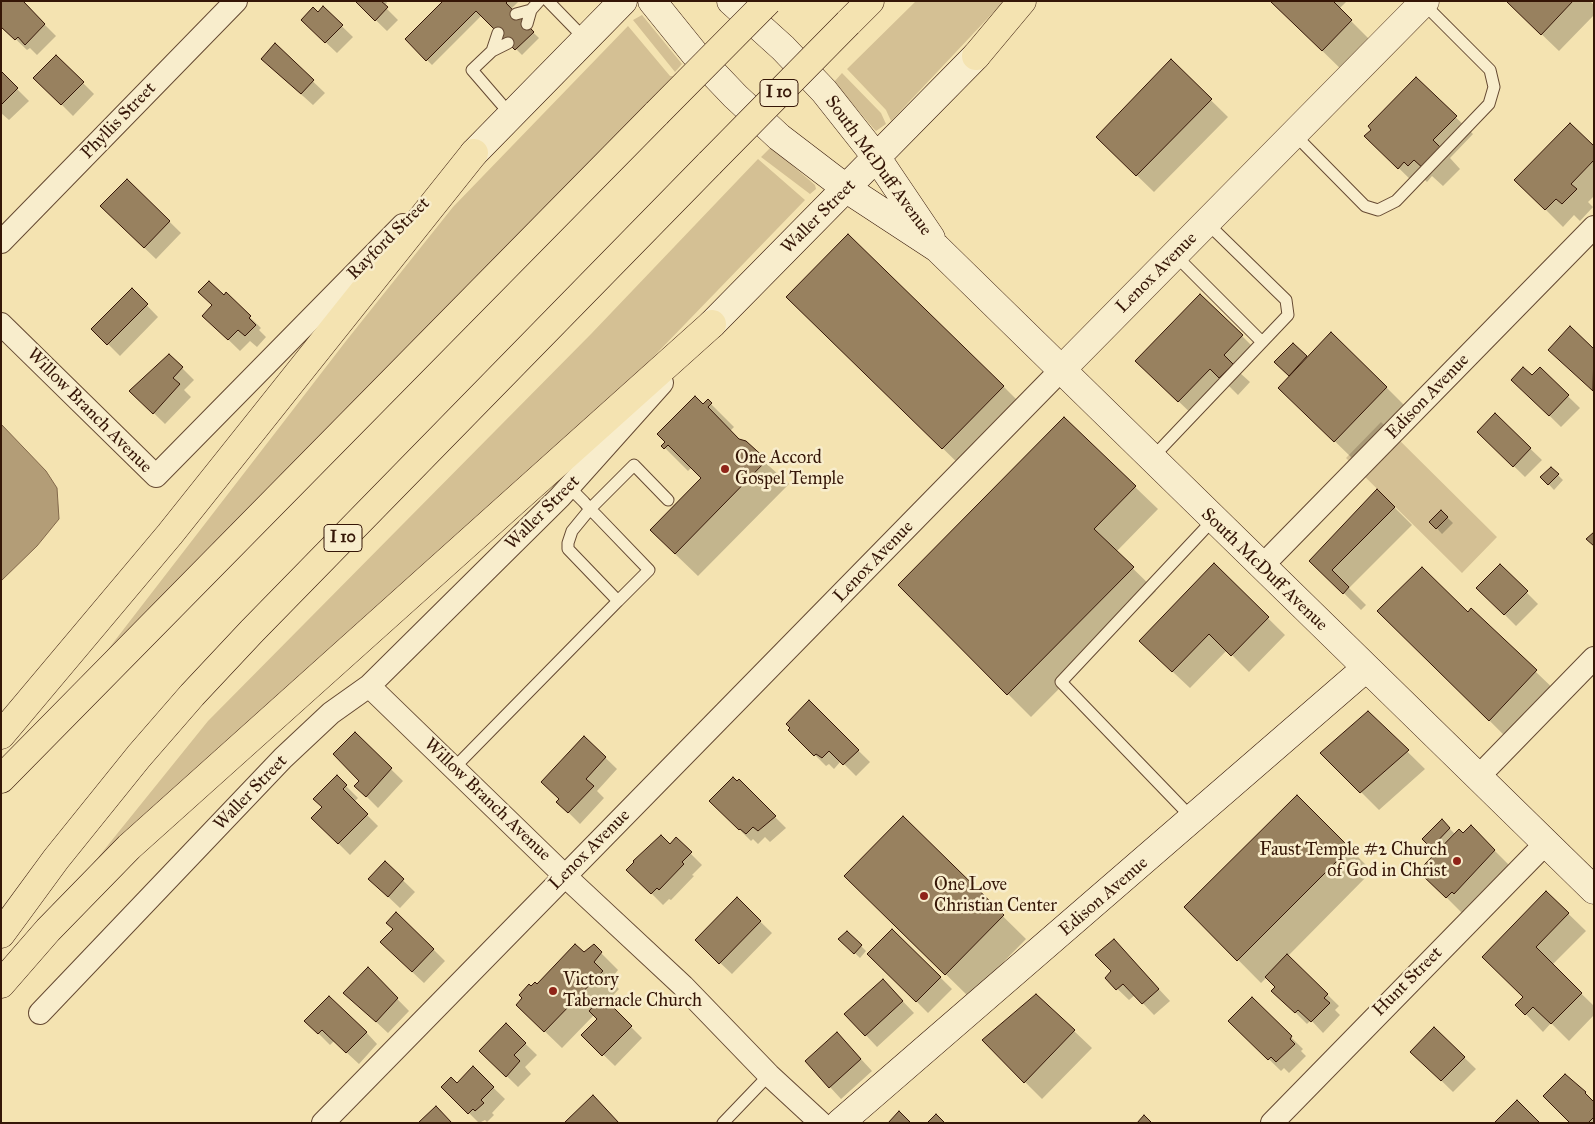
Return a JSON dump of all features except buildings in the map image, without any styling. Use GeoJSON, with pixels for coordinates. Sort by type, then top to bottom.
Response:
{"type":"FeatureCollection","features":[{"type":"Feature","properties":{"kind":"highway"},"geometry":{"type":"LineString","coordinates":[[1,779],[768,1]]}},
{"type":"Feature","properties":{"kind":"highway","name":"I 10"},"geometry":{"type":"LineString","coordinates":[[1,934],[56,859],[139,756],[192,695],[252,631],[870,1]]}},
{"type":"Feature","properties":{"kind":"highway"},"geometry":{"type":"LineString","coordinates":[[976,56],[1022,1]]}},
{"type":"Feature","properties":{"kind":"highway"},"geometry":{"type":"LineString","coordinates":[[1,735],[170,534],[474,153]]}},
{"type":"Feature","properties":{"kind":"highway"},"geometry":{"type":"LineString","coordinates":[[1,984],[48,930],[129,847],[712,324]]}},
{"type":"Feature","properties":{"kind":"main road","name":"Rayford Street"},"geometry":{"type":"LineString","coordinates":[[474,153],[510,114],[623,1]]}},
{"type":"Feature","properties":{"kind":"main road","name":"South McDuff Avenue"},"geometry":{"type":"LineString","coordinates":[[652,1],[694,53],[735,96],[779,137],[847,188],[937,248],[1213,520],[1480,776],[1594,890]]}},
{"type":"Feature","properties":{"kind":"main road","name":"South McDuff Avenue"},"geometry":{"type":"LineString","coordinates":[[731,1],[783,48],[824,91],[877,158],[937,248]]}},
{"type":"Feature","properties":{"kind":"main road","name":"Lenox Avenue"},"geometry":{"type":"LineString","coordinates":[[1061,370],[1424,2]]}},
{"type":"Feature","properties":{"kind":"main road","name":"Waller Street"},"geometry":{"type":"LineString","coordinates":[[712,324],[976,56]]}},
{"type":"Feature","properties":{"kind":"main road","name":"Edison Avenue"},"geometry":{"type":"LineString","coordinates":[[840,1123],[1193,820],[1366,668]]}},
{"type":"Feature","properties":{"kind":"street","name":"Phyllis Street"},"geometry":{"type":"LineString","coordinates":[[1,242],[236,1]]}},
{"type":"Feature","properties":{"kind":"street","name":"Waller Street"},"geometry":{"type":"LineString","coordinates":[[976,56],[1034,1]]}},
{"type":"Feature","properties":{"kind":"street","name":"Rayford Street"},"geometry":{"type":"LineString","coordinates":[[156,476],[474,153]]}},
{"type":"Feature","properties":{"kind":"street","name":"Edison Avenue"},"geometry":{"type":"LineString","coordinates":[[1262,567],[1301,516],[1340,476],[1436,378],[1594,227]]}},
{"type":"Feature","properties":{"kind":"street","name":"Willow Branch Avenue"},"geometry":{"type":"LineString","coordinates":[[1,324],[156,476]]}},
{"type":"Feature","properties":{"kind":"street","name":"Waller Street"},"geometry":{"type":"LineString","coordinates":[[40,1013],[283,758],[331,713],[369,686],[570,488],[712,324]]}},
{"type":"Feature","properties":{"kind":"street","name":"Lenox Avenue"},"geometry":{"type":"LineString","coordinates":[[323,1123],[1061,370]]}},
{"type":"Feature","properties":{"kind":"street"},"geometry":{"type":"LineString","coordinates":[[1480,776],[1592,664]]}},
{"type":"Feature","properties":{"kind":"street","name":"Willow Branch Avenue"},"geometry":{"type":"LineString","coordinates":[[369,686],[565,876],[683,986],[769,1075],[821,1123]]}},
{"type":"Feature","properties":{"kind":"street","name":"Hunt Street"},"geometry":{"type":"LineString","coordinates":[[1272,1123],[1546,843]]}},
{"type":"Feature","properties":{"kind":"lane"},"geometry":{"type":"LineString","coordinates":[[548,1],[585,40]]}},
{"type":"Feature","properties":{"kind":"lane"},"geometry":{"type":"LineString","coordinates":[[1294,134],[1365,206],[1378,210],[1396,201],[1489,104],[1494,87],[1490,70],[1424,2]]}},
{"type":"Feature","properties":{"kind":"lane"},"geometry":{"type":"LineString","coordinates":[[516,14],[535,6]]}},
{"type":"Feature","properties":{"kind":"lane"},"geometry":{"type":"LineString","coordinates":[[527,24],[535,6]]}},
{"type":"Feature","properties":{"kind":"lane"},"geometry":{"type":"LineString","coordinates":[[492,51],[498,32]]}},
{"type":"Feature","properties":{"kind":"lane"},"geometry":{"type":"LineString","coordinates":[[508,43],[492,51],[472,70],[510,114]]}},
{"type":"Feature","properties":{"kind":"lane"},"geometry":{"type":"LineString","coordinates":[[1151,459],[1288,315],[1286,300],[1207,222]]}},
{"type":"Feature","properties":{"kind":"lane"},"geometry":{"type":"LineString","coordinates":[[1175,254],[1262,342]]}},
{"type":"Feature","properties":{"kind":"lane"},"geometry":{"type":"LineString","coordinates":[[618,601],[568,549],[572,531],[590,509],[634,465],[668,500]]}},
{"type":"Feature","properties":{"kind":"lane"},"geometry":{"type":"LineString","coordinates":[[454,768],[649,570],[570,488]]}},
{"type":"Feature","properties":{"kind":"lane"},"geometry":{"type":"LineString","coordinates":[[1193,820],[1061,682],[1213,520]]}},
{"type":"Feature","properties":{"kind":"lane"},"geometry":{"type":"LineString","coordinates":[[724,1123],[769,1075]]}},
{"type":"Feature","properties":{"kind":"shaded area"},"geometry":{"type":"Polygon","coordinates":[[[916,1],[1004,1],[891,121],[886,110],[847,69],[916,1]]]}},
{"type":"Feature","properties":{"kind":"shaded area"},"geometry":{"type":"Polygon","coordinates":[[[642,15],[682,64],[675,72],[633,20],[642,15]]]}},
{"type":"Feature","properties":{"kind":"shaded area"},"geometry":{"type":"Polygon","coordinates":[[[628,26],[670,76],[673,76],[96,665],[346,341],[453,207],[628,26]]]}},
{"type":"Feature","properties":{"kind":"shaded area"},"geometry":{"type":"Polygon","coordinates":[[[842,73],[881,113],[886,124],[876,131],[874,129],[834,82],[842,73]]]}},
{"type":"Feature","properties":{"kind":"shaded area"},"geometry":{"type":"Polygon","coordinates":[[[771,147],[815,185],[816,189],[810,194],[761,157],[771,147]]]}},
{"type":"Feature","properties":{"kind":"shaded area"},"geometry":{"type":"Polygon","coordinates":[[[758,159],[805,200],[629,382],[75,886],[208,721],[591,334],[758,159]]]}},
{"type":"Feature","properties":{"kind":"shaded area"},"geometry":{"type":"Polygon","coordinates":[[[1381,422],[1497,537],[1462,573],[1346,458],[1381,422]]]}},
{"type":"Feature","properties":{"kind":"shaded area"},"geometry":{"type":"Polygon","coordinates":[[[1,424],[46,471],[57,488],[59,519],[37,546],[1,581],[1,424]]]}},
{"type":"Feature","properties":{"kind":"place","name":"One Accord Gospel Temple"},"geometry":{"type":"Point","coordinates":[725,469]}},
{"type":"Feature","properties":{"kind":"place","name":"Faust Temple #2 Church of God in Christ"},"geometry":{"type":"Point","coordinates":[1457,861]}},
{"type":"Feature","properties":{"kind":"place","name":"One Love Christian Center"},"geometry":{"type":"Point","coordinates":[924,896]}},
{"type":"Feature","properties":{"kind":"place","name":"Victory Tabernacle Church"},"geometry":{"type":"Point","coordinates":[553,991]}}]}
